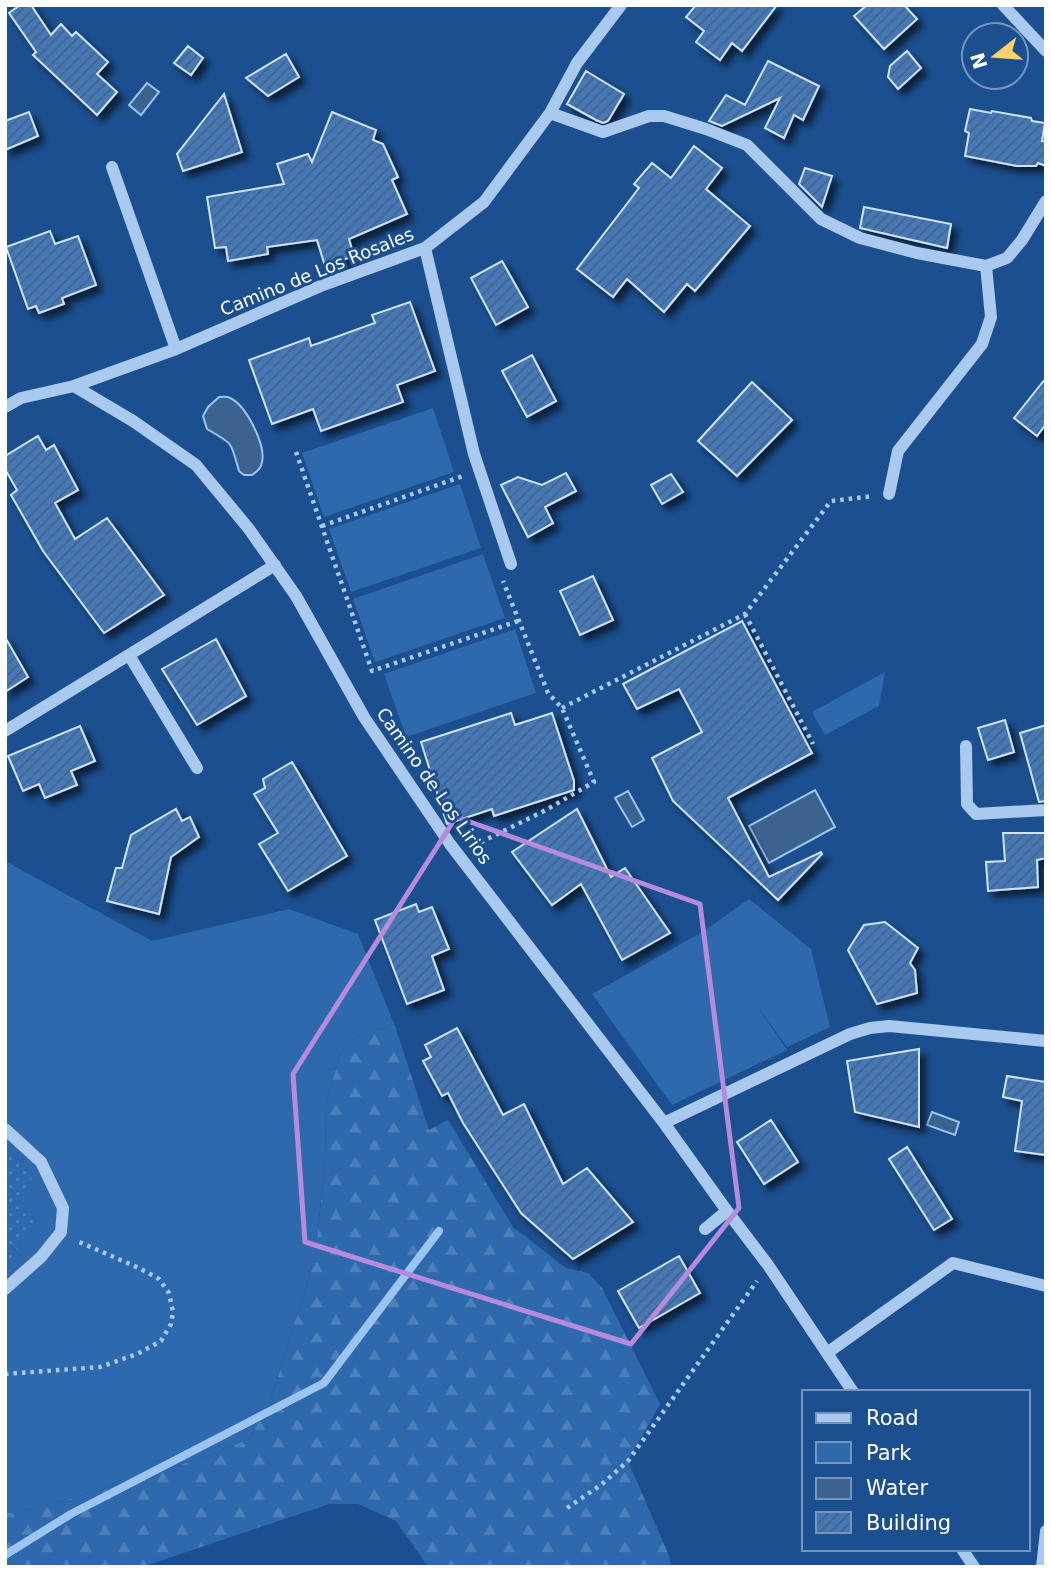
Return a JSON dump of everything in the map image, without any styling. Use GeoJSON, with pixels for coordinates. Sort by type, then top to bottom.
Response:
{"type":"FeatureCollection","features":[{"type":"Feature","properties":{"kind":"street","name":"Camino de Los Rosales"},"geometry":{"type":"LineString","coordinates":[[5,407],[21,398],[74,386],[176,349],[323,285],[425,248],[484,202],[550,113],[577,63],[621,5]]}},
{"type":"Feature","properties":{"kind":"street"},"geometry":{"type":"LineString","coordinates":[[1003,5],[1046,51]]}},
{"type":"Feature","properties":{"kind":"street"},"geometry":{"type":"LineString","coordinates":[[550,113],[603,132],[649,116],[664,116],[706,129],[747,145],[821,219],[860,238],[917,253],[986,266],[1007,258],[1022,240],[1046,201]]}},
{"type":"Feature","properties":{"kind":"street"},"geometry":{"type":"LineString","coordinates":[[112,167],[176,349]]}},
{"type":"Feature","properties":{"kind":"street"},"geometry":{"type":"LineString","coordinates":[[425,248],[474,454],[511,564]]}},
{"type":"Feature","properties":{"kind":"street"},"geometry":{"type":"LineString","coordinates":[[889,494],[898,451],[982,344],[991,317],[986,266]]}},
{"type":"Feature","properties":{"kind":"street","name":"Camino de Los Lirios"},"geometry":{"type":"LineString","coordinates":[[74,386],[133,421],[196,466],[249,529],[296,596],[364,717],[457,853],[768,1265],[852,1390]]}},
{"type":"Feature","properties":{"kind":"street"},"geometry":{"type":"LineString","coordinates":[[5,731],[275,565]]}},
{"type":"Feature","properties":{"kind":"street"},"geometry":{"type":"LineString","coordinates":[[129,655],[197,768]]}},
{"type":"Feature","properties":{"kind":"street"},"geometry":{"type":"LineString","coordinates":[[966,746],[967,804],[976,814],[1046,810]]}},
{"type":"Feature","properties":{"kind":"street"},"geometry":{"type":"LineString","coordinates":[[663,1123],[850,1034],[870,1028],[889,1026],[1046,1041]]}},
{"type":"Feature","properties":{"kind":"street"},"geometry":{"type":"LineString","coordinates":[[5,1129],[41,1162],[63,1208],[61,1232],[41,1257],[5,1289]]}},
{"type":"Feature","properties":{"kind":"street"},"geometry":{"type":"LineString","coordinates":[[705,1229],[727,1211]]}},
{"type":"Feature","properties":{"kind":"street"},"geometry":{"type":"LineString","coordinates":[[827,1353],[953,1263],[1046,1286]]}},
{"type":"Feature","properties":{"kind":"street"},"geometry":{"type":"LineString","coordinates":[[1042,1567],[1046,1531]]}},
{"type":"Feature","properties":{"kind":"street"},"geometry":{"type":"LineString","coordinates":[[963,1551],[974,1567]]}},
{"type":"Feature","properties":{"kind":"path"},"geometry":{"type":"LineString","coordinates":[[296,452],[372,671],[518,621]]}},
{"type":"Feature","properties":{"kind":"path"},"geometry":{"type":"LineString","coordinates":[[322,526],[463,475],[468,488]]}},
{"type":"Feature","properties":{"kind":"path"},"geometry":{"type":"LineString","coordinates":[[562,708],[745,614],[831,501],[889,494]]}},
{"type":"Feature","properties":{"kind":"path"},"geometry":{"type":"LineString","coordinates":[[457,853],[546,810],[594,782],[562,708],[548,694],[500,573]]}},
{"type":"Feature","properties":{"kind":"path"},"geometry":{"type":"LineString","coordinates":[[745,614],[813,744]]}},
{"type":"Feature","properties":{"kind":"path"},"geometry":{"type":"LineString","coordinates":[[5,1374],[100,1367],[138,1354],[161,1341],[171,1324],[173,1312],[169,1293],[159,1279],[61,1232]]}},
{"type":"Feature","properties":{"kind":"path"},"geometry":{"type":"LineString","coordinates":[[567,1508],[601,1485],[628,1461],[768,1265]]}},
{"type":"Feature","properties":{"kind":"highlighted area"},"geometry":{"type":"Polygon","coordinates":[[[456,817],[700,904],[739,1208],[631,1344],[305,1242],[293,1074],[456,817]]]}},
{"type":"Feature","properties":{"kind":"green space"},"geometry":{"type":"Polygon","coordinates":[[[433,408],[454,472],[324,517],[302,453],[433,408]]]}},
{"type":"Feature","properties":{"kind":"green space"},"geometry":{"type":"Polygon","coordinates":[[[460,484],[481,548],[351,592],[329,529],[460,484]]]}},
{"type":"Feature","properties":{"kind":"green space"},"geometry":{"type":"Polygon","coordinates":[[[483,554],[505,618],[375,662],[353,599],[483,554]]]}},
{"type":"Feature","properties":{"kind":"green space"},"geometry":{"type":"Polygon","coordinates":[[[515,629],[536,693],[406,737],[384,674],[515,629]]]}},
{"type":"Feature","properties":{"kind":"green space"},"geometry":{"type":"Polygon","coordinates":[[[885,672],[879,706],[825,735],[812,712],[885,672]]]}},
{"type":"Feature","properties":{"kind":"green space"},"geometry":{"type":"Polygon","coordinates":[[[5,861],[152,941],[289,909],[358,934],[395,1026],[362,1033],[341,1051],[326,1103],[325,1164],[315,1257],[270,1402],[250,1438],[214,1454],[15,1513],[5,1513],[5,1267],[37,1220],[14,1204],[34,1175],[5,1145],[5,861]]]}},
{"type":"Feature","properties":{"kind":"green space"},"geometry":{"type":"Polygon","coordinates":[[[749,899],[811,949],[830,1027],[787,1047],[755,1003],[787,1050],[672,1105],[592,994],[704,931],[749,899]]]}},
{"type":"Feature","properties":{"kind":"green space"},"geometry":{"type":"Polygon","coordinates":[[[395,1026],[429,1130],[448,1120],[513,1227],[566,1268],[588,1273],[602,1288],[660,1404],[628,1461],[670,1558],[671,1567],[428,1567],[396,1521],[358,1504],[329,1504],[142,1567],[5,1567],[5,1513],[15,1513],[69,1499],[214,1454],[250,1438],[270,1402],[315,1257],[325,1164],[326,1103],[341,1051],[362,1033],[395,1026]]]}},
{"type":"Feature","properties":{"kind":"green space"},"geometry":{"type":"Polygon","coordinates":[[[5,1145],[34,1175],[37,1220],[5,1267],[5,1145]]]}},
{"type":"Feature","properties":{"kind":"water"},"geometry":{"type":"Polygon","coordinates":[[[147,83],[159,92],[141,115],[129,105],[147,83]]]}},
{"type":"Feature","properties":{"kind":"water"},"geometry":{"type":"Polygon","coordinates":[[[219,397],[228,397],[236,402],[258,436],[262,462],[252,475],[244,475],[239,471],[230,444],[207,429],[203,416],[219,397]]]}},
{"type":"Feature","properties":{"kind":"water"},"geometry":{"type":"Polygon","coordinates":[[[815,790],[835,827],[769,863],[749,826],[815,790]]]}},
{"type":"Feature","properties":{"kind":"water"},"geometry":{"type":"Polygon","coordinates":[[[628,791],[644,820],[632,827],[615,798],[628,791]]]}},
{"type":"Feature","properties":{"kind":"water"},"geometry":{"type":"Polygon","coordinates":[[[932,1112],[959,1122],[955,1135],[927,1125],[932,1112]]]}},
{"type":"Feature","properties":{"kind":"building"},"geometry":{"type":"Polygon","coordinates":[[[20,5],[31,5],[51,35],[61,24],[72,36],[76,32],[108,62],[97,74],[117,92],[97,115],[33,55],[36,52],[9,13],[20,5]]]}},
{"type":"Feature","properties":{"kind":"building"},"geometry":{"type":"Polygon","coordinates":[[[696,5],[777,5],[742,51],[732,43],[720,60],[696,42],[704,31],[686,17],[696,5]]]}},
{"type":"Feature","properties":{"kind":"building"},"geometry":{"type":"Polygon","coordinates":[[[867,5],[904,5],[917,19],[884,49],[854,16],[867,5]]]}},
{"type":"Feature","properties":{"kind":"building"},"geometry":{"type":"Polygon","coordinates":[[[188,46],[203,58],[191,75],[174,63],[188,46]]]}},
{"type":"Feature","properties":{"kind":"building"},"geometry":{"type":"Polygon","coordinates":[[[907,51],[921,68],[898,89],[888,77],[890,66],[907,51]]]}},
{"type":"Feature","properties":{"kind":"building"},"geometry":{"type":"Polygon","coordinates":[[[286,54],[299,77],[268,96],[246,78],[286,54]]]}},
{"type":"Feature","properties":{"kind":"building"},"geometry":{"type":"Polygon","coordinates":[[[768,61],[819,86],[803,120],[794,115],[784,138],[765,128],[780,98],[722,126],[709,121],[726,95],[745,105],[768,61]]]}},
{"type":"Feature","properties":{"kind":"building"},"geometry":{"type":"Polygon","coordinates":[[[586,71],[624,94],[608,121],[603,123],[567,104],[586,71]]]}},
{"type":"Feature","properties":{"kind":"building"},"geometry":{"type":"Polygon","coordinates":[[[224,94],[242,152],[183,171],[177,154],[224,94]]]}},
{"type":"Feature","properties":{"kind":"building"},"geometry":{"type":"Polygon","coordinates":[[[970,109],[1031,118],[1032,121],[1045,123],[1042,141],[1046,142],[1046,166],[1038,163],[1036,166],[1017,166],[965,156],[969,133],[965,131],[970,109]]]}},
{"type":"Feature","properties":{"kind":"building"},"geometry":{"type":"Polygon","coordinates":[[[29,112],[38,136],[5,150],[5,121],[29,112]]]}},
{"type":"Feature","properties":{"kind":"building"},"geometry":{"type":"Polygon","coordinates":[[[332,112],[376,130],[373,140],[383,144],[398,177],[392,180],[407,214],[349,239],[354,256],[325,266],[317,240],[267,247],[268,254],[228,261],[226,247],[215,248],[207,197],[284,184],[277,164],[308,154],[312,162],[332,112]]]}},
{"type":"Feature","properties":{"kind":"building"},"geometry":{"type":"Polygon","coordinates":[[[694,146],[722,168],[706,189],[750,226],[695,291],[687,284],[664,312],[627,279],[613,297],[577,269],[639,188],[634,184],[652,163],[671,178],[694,146]]]}},
{"type":"Feature","properties":{"kind":"building"},"geometry":{"type":"Polygon","coordinates":[[[805,168],[832,176],[822,207],[799,184],[805,168]]]}},
{"type":"Feature","properties":{"kind":"building"},"geometry":{"type":"Polygon","coordinates":[[[864,207],[951,224],[947,248],[860,228],[864,207]]]}},
{"type":"Feature","properties":{"kind":"building"},"geometry":{"type":"Polygon","coordinates":[[[50,231],[55,244],[78,236],[96,285],[62,298],[64,304],[39,313],[36,306],[28,309],[6,247],[50,231]]]}},
{"type":"Feature","properties":{"kind":"building"},"geometry":{"type":"Polygon","coordinates":[[[502,261],[528,307],[496,325],[471,278],[502,261]]]}},
{"type":"Feature","properties":{"kind":"building"},"geometry":{"type":"Polygon","coordinates":[[[410,302],[435,371],[397,385],[403,402],[321,431],[313,409],[272,424],[249,360],[309,338],[311,346],[375,323],[372,315],[410,302]]]}},
{"type":"Feature","properties":{"kind":"building"},"geometry":{"type":"Polygon","coordinates":[[[532,355],[556,401],[527,417],[502,371],[532,355]]]}},
{"type":"Feature","properties":{"kind":"building"},"geometry":{"type":"Polygon","coordinates":[[[1046,378],[1046,424],[1037,436],[1014,418],[1046,378]]]}},
{"type":"Feature","properties":{"kind":"building"},"geometry":{"type":"Polygon","coordinates":[[[752,382],[792,420],[737,476],[698,441],[752,382]]]}},
{"type":"Feature","properties":{"kind":"building"},"geometry":{"type":"Polygon","coordinates":[[[38,436],[46,450],[54,445],[78,490],[55,503],[75,539],[107,518],[164,595],[104,633],[43,551],[11,495],[17,490],[5,469],[5,456],[38,436]]]}},
{"type":"Feature","properties":{"kind":"building"},"geometry":{"type":"Polygon","coordinates":[[[566,473],[576,491],[545,507],[553,523],[528,537],[501,485],[518,477],[542,485],[566,473]]]}},
{"type":"Feature","properties":{"kind":"building"},"geometry":{"type":"Polygon","coordinates":[[[671,474],[683,492],[662,504],[651,485],[671,474]]]}},
{"type":"Feature","properties":{"kind":"building"},"geometry":{"type":"Polygon","coordinates":[[[593,576],[613,620],[580,635],[560,591],[593,576]]]}},
{"type":"Feature","properties":{"kind":"building"},"geometry":{"type":"Polygon","coordinates":[[[742,621],[812,753],[728,798],[769,877],[821,852],[822,854],[778,900],[673,801],[652,758],[702,732],[679,689],[637,709],[623,684],[742,621]]]}},
{"type":"Feature","properties":{"kind":"building"},"geometry":{"type":"Polygon","coordinates":[[[5,637],[28,677],[5,692],[5,637]]]}},
{"type":"Feature","properties":{"kind":"building"},"geometry":{"type":"Polygon","coordinates":[[[216,639],[246,696],[197,725],[162,669],[216,639]]]}},
{"type":"Feature","properties":{"kind":"building"},"geometry":{"type":"Polygon","coordinates":[[[511,713],[515,725],[552,713],[574,781],[574,790],[494,816],[492,809],[447,824],[421,742],[511,713]]]}},
{"type":"Feature","properties":{"kind":"building"},"geometry":{"type":"Polygon","coordinates":[[[1005,720],[1014,752],[988,760],[978,728],[1005,720]]]}},
{"type":"Feature","properties":{"kind":"building"},"geometry":{"type":"Polygon","coordinates":[[[1046,725],[1046,801],[1039,802],[1020,733],[1046,725]]]}},
{"type":"Feature","properties":{"kind":"building"},"geometry":{"type":"Polygon","coordinates":[[[80,726],[95,761],[71,771],[77,785],[45,798],[39,784],[23,791],[8,756],[80,726]]]}},
{"type":"Feature","properties":{"kind":"building"},"geometry":{"type":"Polygon","coordinates":[[[292,762],[347,856],[288,891],[259,844],[278,833],[254,794],[265,788],[263,779],[292,762]]]}},
{"type":"Feature","properties":{"kind":"building"},"geometry":{"type":"Polygon","coordinates":[[[176,809],[182,821],[190,817],[199,837],[171,857],[159,914],[107,901],[116,868],[122,868],[131,835],[176,809]]]}},
{"type":"Feature","properties":{"kind":"building"},"geometry":{"type":"Polygon","coordinates":[[[577,809],[611,877],[625,868],[670,933],[622,960],[581,884],[552,905],[512,852],[577,809]]]}},
{"type":"Feature","properties":{"kind":"building"},"geometry":{"type":"Polygon","coordinates":[[[1003,833],[1046,833],[1046,858],[1037,860],[1038,887],[988,891],[986,862],[1005,861],[1003,833]]]}},
{"type":"Feature","properties":{"kind":"building"},"geometry":{"type":"Polygon","coordinates":[[[416,904],[419,912],[432,907],[449,949],[432,956],[444,990],[407,1004],[375,920],[416,904]]]}},
{"type":"Feature","properties":{"kind":"building"},"geometry":{"type":"Polygon","coordinates":[[[885,922],[918,948],[910,963],[915,970],[917,993],[877,1004],[848,950],[864,925],[885,922]]]}},
{"type":"Feature","properties":{"kind":"building"},"geometry":{"type":"Polygon","coordinates":[[[457,1028],[503,1115],[524,1104],[563,1184],[587,1168],[633,1222],[573,1259],[521,1213],[463,1123],[448,1093],[442,1096],[423,1061],[431,1057],[425,1045],[457,1028]]]}},
{"type":"Feature","properties":{"kind":"building"},"geometry":{"type":"Polygon","coordinates":[[[919,1049],[919,1127],[855,1112],[847,1061],[919,1049]]]}},
{"type":"Feature","properties":{"kind":"building"},"geometry":{"type":"Polygon","coordinates":[[[1007,1076],[1046,1082],[1046,1155],[1015,1151],[1022,1101],[1003,1097],[1007,1076]]]}},
{"type":"Feature","properties":{"kind":"building"},"geometry":{"type":"Polygon","coordinates":[[[771,1120],[798,1162],[764,1184],[737,1142],[771,1120]]]}},
{"type":"Feature","properties":{"kind":"building"},"geometry":{"type":"Polygon","coordinates":[[[907,1147],[952,1219],[934,1230],[889,1159],[907,1147]]]}},
{"type":"Feature","properties":{"kind":"building"},"geometry":{"type":"Polygon","coordinates":[[[679,1256],[700,1293],[639,1328],[618,1291],[679,1256]]]}},
{"type":"Feature","properties":{"kind":"waterway"},"geometry":{"type":"LineString","coordinates":[[5,1555],[71,1514],[324,1383],[439,1231]]}}]}
